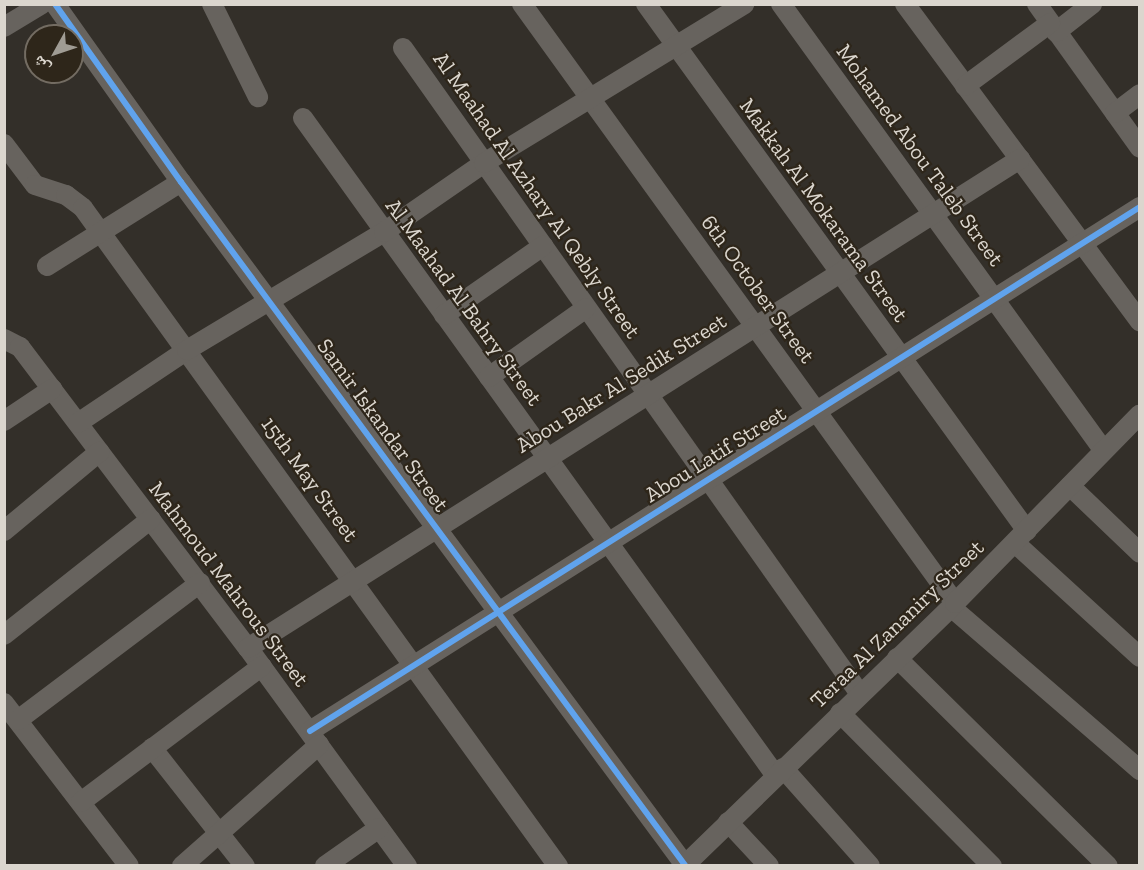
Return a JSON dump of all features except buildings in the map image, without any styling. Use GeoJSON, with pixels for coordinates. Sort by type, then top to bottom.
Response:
{"type":"FeatureCollection","features":[{"type":"Feature","properties":{"kind":"street","name":"Samir Iskandar Street"},"geometry":{"type":"LineString","coordinates":[[55,4],[181,182],[436,529],[500,611],[685,865]]}},
{"type":"Feature","properties":{"kind":"street"},"geometry":{"type":"LineString","coordinates":[[212,4],[258,97]]}},
{"type":"Feature","properties":{"kind":"street","name":"6th October Street"},"geometry":{"type":"LineString","coordinates":[[522,4],[817,411],[953,605],[1140,770]]}},
{"type":"Feature","properties":{"kind":"street","name":"Makkah Al Mokarama Street"},"geometry":{"type":"LineString","coordinates":[[646,4],[902,358],[1021,537]]}},
{"type":"Feature","properties":{"kind":"street"},"geometry":{"type":"LineString","coordinates":[[78,423],[187,350],[384,232],[484,163],[744,4]]}},
{"type":"Feature","properties":{"kind":"street","name":"Mohamed Abou Taleb Street"},"geometry":{"type":"LineString","coordinates":[[781,4],[1104,451]]}},
{"type":"Feature","properties":{"kind":"street"},"geometry":{"type":"LineString","coordinates":[[1037,4],[1140,148]]}},
{"type":"Feature","properties":{"kind":"street"},"geometry":{"type":"LineString","coordinates":[[965,86],[1053,27],[1092,4]]}},
{"type":"Feature","properties":{"kind":"street"},"geometry":{"type":"LineString","coordinates":[[4,27],[36,6]]}},
{"type":"Feature","properties":{"kind":"street"},"geometry":{"type":"LineString","coordinates":[[912,7],[965,86],[1140,322]]}},
{"type":"Feature","properties":{"kind":"street","name":"Al Maahad Al Azhary Al Qebly Street"},"geometry":{"type":"LineString","coordinates":[[403,48],[860,694]]}},
{"type":"Feature","properties":{"kind":"street"},"geometry":{"type":"LineString","coordinates":[[1115,113],[1140,94]]}},
{"type":"Feature","properties":{"kind":"street","name":"Al Maahad Al Bahry Street"},"geometry":{"type":"LineString","coordinates":[[303,118],[608,543],[780,772],[870,866]]}},
{"type":"Feature","properties":{"kind":"street","name":"15th May Street"},"geometry":{"type":"LineString","coordinates":[[4,144],[26,178],[45,190],[75,200],[102,232],[558,866]]}},
{"type":"Feature","properties":{"kind":"street","name":"Abou Bakr Al Sedik Street"},"geometry":{"type":"LineString","coordinates":[[248,648],[1020,159]]}},
{"type":"Feature","properties":{"kind":"street"},"geometry":{"type":"LineString","coordinates":[[47,266],[181,182]]}},
{"type":"Feature","properties":{"kind":"street","name":"Abou Latif Street"},"geometry":{"type":"LineString","coordinates":[[182,866],[221,835],[314,738],[414,665],[1140,207]]}},
{"type":"Feature","properties":{"kind":"street"},"geometry":{"type":"LineString","coordinates":[[444,315],[543,246]]}},
{"type":"Feature","properties":{"kind":"street"},"geometry":{"type":"LineString","coordinates":[[489,377],[586,308]]}},
{"type":"Feature","properties":{"kind":"street","name":"Mahmoud Mahrous Street"},"geometry":{"type":"LineString","coordinates":[[4,339],[20,347],[262,666],[407,866]]}},
{"type":"Feature","properties":{"kind":"street"},"geometry":{"type":"LineString","coordinates":[[4,421],[51,389]]}},
{"type":"Feature","properties":{"kind":"street","name":"Teraa Al Zananiry Street"},"geometry":{"type":"LineString","coordinates":[[685,865],[953,605],[1140,414]]}},
{"type":"Feature","properties":{"kind":"street"},"geometry":{"type":"LineString","coordinates":[[4,531],[99,452]]}},
{"type":"Feature","properties":{"kind":"street"},"geometry":{"type":"LineString","coordinates":[[1070,486],[1140,553]]}},
{"type":"Feature","properties":{"kind":"street"},"geometry":{"type":"LineString","coordinates":[[4,635],[151,519]]}},
{"type":"Feature","properties":{"kind":"street"},"geometry":{"type":"LineString","coordinates":[[1021,537],[1140,657]]}},
{"type":"Feature","properties":{"kind":"street"},"geometry":{"type":"LineString","coordinates":[[18,720],[200,584]]}},
{"type":"Feature","properties":{"kind":"street"},"geometry":{"type":"LineString","coordinates":[[897,658],[1108,866]]}},
{"type":"Feature","properties":{"kind":"street"},"geometry":{"type":"LineString","coordinates":[[81,802],[262,666]]}},
{"type":"Feature","properties":{"kind":"street"},"geometry":{"type":"LineString","coordinates":[[4,702],[129,866]]}},
{"type":"Feature","properties":{"kind":"street"},"geometry":{"type":"LineString","coordinates":[[840,713],[993,866]]}},
{"type":"Feature","properties":{"kind":"street"},"geometry":{"type":"LineString","coordinates":[[152,748],[245,866]]}},
{"type":"Feature","properties":{"kind":"street"},"geometry":{"type":"LineString","coordinates":[[728,822],[769,866]]}},
{"type":"Feature","properties":{"kind":"street"},"geometry":{"type":"LineString","coordinates":[[325,866],[379,828]]}},
{"type":"Feature","properties":{"kind":"cycle path"},"geometry":{"type":"LineString","coordinates":[[55,4],[181,182],[685,865]]}},
{"type":"Feature","properties":{"kind":"cycle path"},"geometry":{"type":"LineString","coordinates":[[310,731],[1140,207]]}}]}
